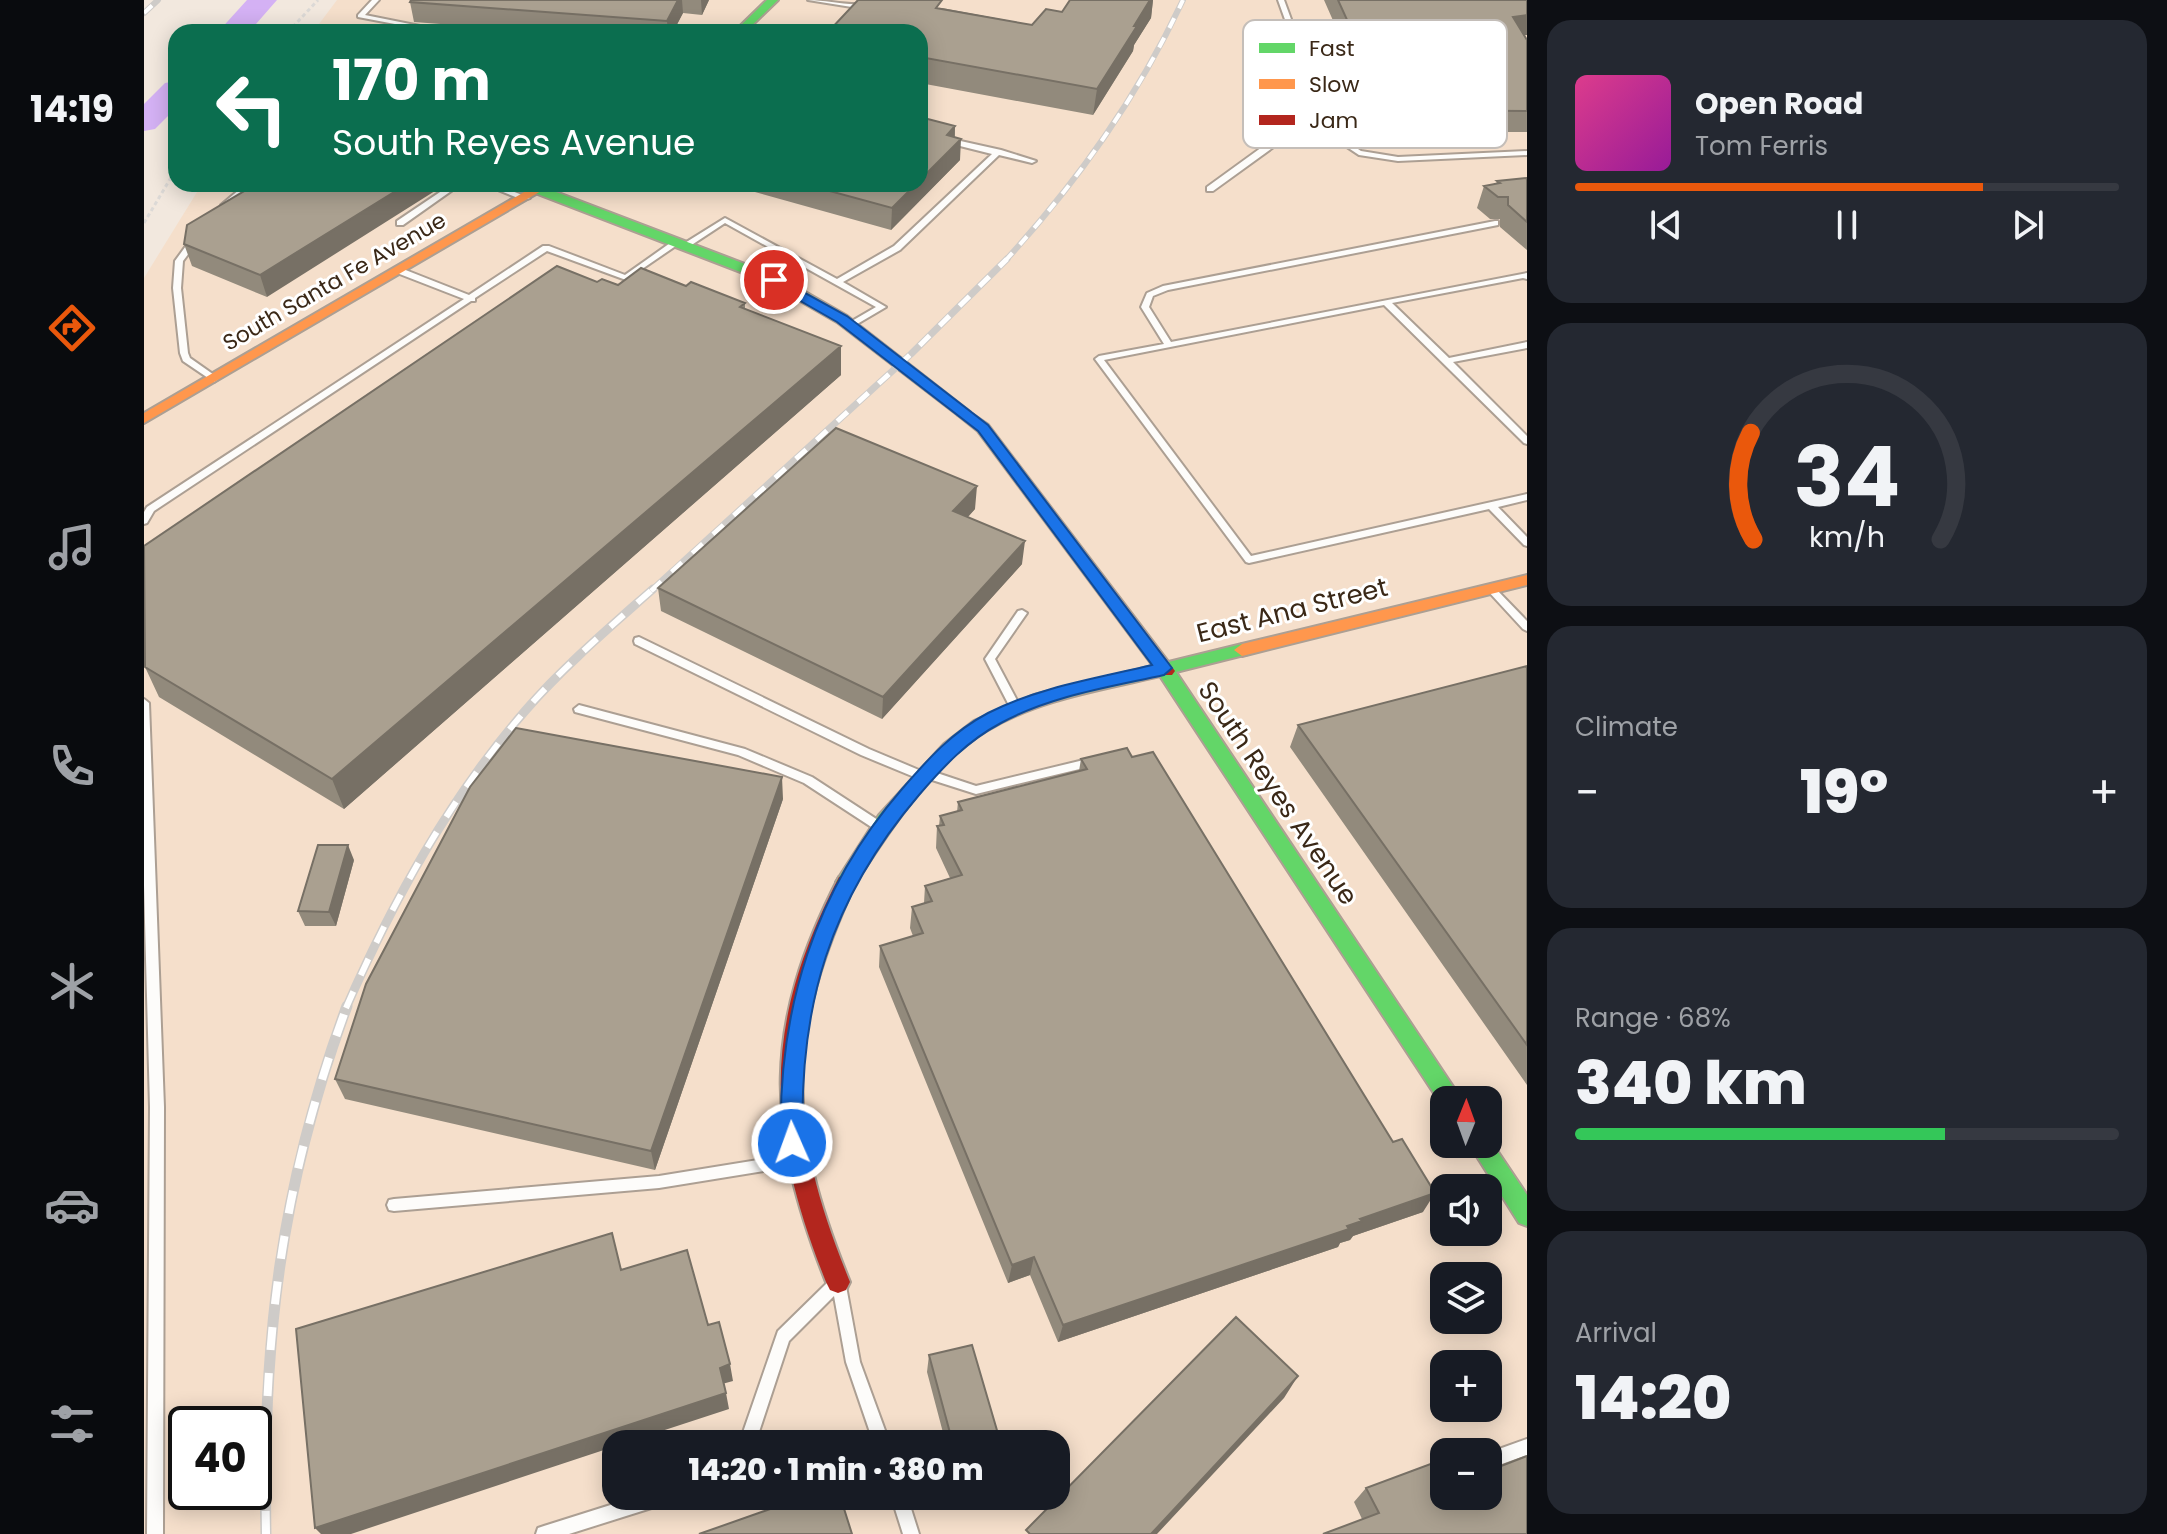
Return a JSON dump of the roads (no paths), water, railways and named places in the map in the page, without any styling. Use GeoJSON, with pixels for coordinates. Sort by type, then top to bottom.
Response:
{"type":"FeatureCollection","features":[{"type":"Feature","properties":{"kind":"street"},"geometry":{"type":"LineString","coordinates":[[748,24],[773,0]]}},
{"type":"Feature","properties":{"kind":"street","name":"South Santa Fe Avenue"},"geometry":{"type":"LineString","coordinates":[[144,419],[536,192]]}},
{"type":"Feature","properties":{"kind":"street","name":"South Reyes Avenue"},"geometry":{"type":"LineString","coordinates":[[541,192],[774,280],[849,325],[983,428],[1164,668],[1442,1086]]}},
{"type":"Feature","properties":{"kind":"street","name":"East Ana Street"},"geometry":{"type":"LineString","coordinates":[[838,1282],[817,1236],[792,1143],[790,1089],[805,988],[837,902],[880,827],[965,735],[1016,708],[1087,685],[1527,580]]}},
{"type":"Feature","properties":{"kind":"street"},"geometry":{"type":"LineString","coordinates":[[1489,1158],[1527,1215]]}},
{"type":"Feature","properties":{"kind":"lane"},"geometry":{"type":"LineString","coordinates":[[376,0],[360,16],[404,24]]}},
{"type":"Feature","properties":{"kind":"lane"},"geometry":{"type":"LineString","coordinates":[[811,0],[858,6],[896,0]]}},
{"type":"Feature","properties":{"kind":"lane"},"geometry":{"type":"LineString","coordinates":[[1281,0],[1288,20]]}},
{"type":"Feature","properties":{"kind":"lane"},"geometry":{"type":"LineString","coordinates":[[928,136],[1032,161]]}},
{"type":"Feature","properties":{"kind":"lane"},"geometry":{"type":"LineString","coordinates":[[1210,189],[1266,148]]}},
{"type":"Feature","properties":{"kind":"lane"},"geometry":{"type":"LineString","coordinates":[[1352,148],[1359,153],[1398,159],[1527,153]]}},
{"type":"Feature","properties":{"kind":"lane"},"geometry":{"type":"LineString","coordinates":[[837,282],[897,248],[998,152]]}},
{"type":"Feature","properties":{"kind":"lane"},"geometry":{"type":"LineString","coordinates":[[214,217],[241,192]]}},
{"type":"Feature","properties":{"kind":"lane"},"geometry":{"type":"LineString","coordinates":[[400,223],[445,192]]}},
{"type":"Feature","properties":{"kind":"lane"},"geometry":{"type":"LineString","coordinates":[[144,521],[150,509],[546,248],[626,278],[725,220],[882,307],[849,325]]}},
{"type":"Feature","properties":{"kind":"lane"},"geometry":{"type":"LineString","coordinates":[[1169,345],[1145,307],[1150,295],[1166,288],[1495,223]]}},
{"type":"Feature","properties":{"kind":"lane"},"geometry":{"type":"LineString","coordinates":[[205,227],[179,261],[177,288],[186,359],[214,379]]}},
{"type":"Feature","properties":{"kind":"lane"},"geometry":{"type":"LineString","coordinates":[[400,271],[472,299]]}},
{"type":"Feature","properties":{"kind":"lane"},"geometry":{"type":"LineString","coordinates":[[1527,277],[1524,275],[1099,359],[1249,560],[1527,497]]}},
{"type":"Feature","properties":{"kind":"lane"},"geometry":{"type":"LineString","coordinates":[[1386,302],[1527,441]]}},
{"type":"Feature","properties":{"kind":"lane"},"geometry":{"type":"LineString","coordinates":[[1447,361],[1527,345]]}},
{"type":"Feature","properties":{"kind":"lane"},"geometry":{"type":"LineString","coordinates":[[1491,505],[1527,543]]}},
{"type":"Feature","properties":{"kind":"lane"},"geometry":{"type":"LineString","coordinates":[[1491,589],[1527,627]]}},
{"type":"Feature","properties":{"kind":"lane"},"geometry":{"type":"LineString","coordinates":[[1016,708],[990,659],[1022,613]]}},
{"type":"Feature","properties":{"kind":"lane"},"geometry":{"type":"LineString","coordinates":[[639,641],[865,752],[926,776],[976,790],[1111,757]]}},
{"type":"Feature","properties":{"kind":"lane"},"geometry":{"type":"LineString","coordinates":[[144,703],[157,1107],[155,1534]]}},
{"type":"Feature","properties":{"kind":"lane"},"geometry":{"type":"LineString","coordinates":[[579,709],[741,752],[808,780],[880,827]]}},
{"type":"Feature","properties":{"kind":"lane"},"geometry":{"type":"LineString","coordinates":[[394,1205],[659,1182],[796,1160]]}},
{"type":"Feature","properties":{"kind":"lane"},"geometry":{"type":"LineString","coordinates":[[1508,1187],[1527,1179]]}},
{"type":"Feature","properties":{"kind":"lane"},"geometry":{"type":"LineString","coordinates":[[752,1430],[783,1336],[838,1282]]}},
{"type":"Feature","properties":{"kind":"lane"},"geometry":{"type":"LineString","coordinates":[[838,1282],[853,1362],[877,1430]]}},
{"type":"Feature","properties":{"kind":"lane"},"geometry":{"type":"LineString","coordinates":[[1502,1456],[1527,1447]]}},
{"type":"Feature","properties":{"kind":"lane"},"geometry":{"type":"LineString","coordinates":[[544,1534],[620,1510]]}},
{"type":"Feature","properties":{"kind":"lane"},"geometry":{"type":"LineString","coordinates":[[903,1510],[911,1534]]}},
{"type":"Feature","properties":{"kind":"waterway"},"geometry":{"type":"LineString","coordinates":[[240,24],[263,0]]}},
{"type":"Feature","properties":{"kind":"waterway"},"geometry":{"type":"LineString","coordinates":[[144,122],[168,98]]}},
{"type":"Feature","properties":{"kind":"railway"},"geometry":{"type":"LineString","coordinates":[[144,13],[158,0]]}},
{"type":"Feature","properties":{"kind":"railway"},"geometry":{"type":"LineString","coordinates":[[1005,261],[1057,200],[1126,105],[1183,0]]}},
{"type":"Feature","properties":{"kind":"railway"},"geometry":{"type":"LineString","coordinates":[[651,591],[911,354],[1005,261]]}},
{"type":"Feature","properties":{"kind":"railway"},"geometry":{"type":"LineString","coordinates":[[346,1008],[403,890],[471,780],[540,695],[653,589]]}},
{"type":"Feature","properties":{"kind":"railway"},"geometry":{"type":"LineString","coordinates":[[266,1534],[268,1396],[280,1266],[306,1138],[347,1006]]}}]}
